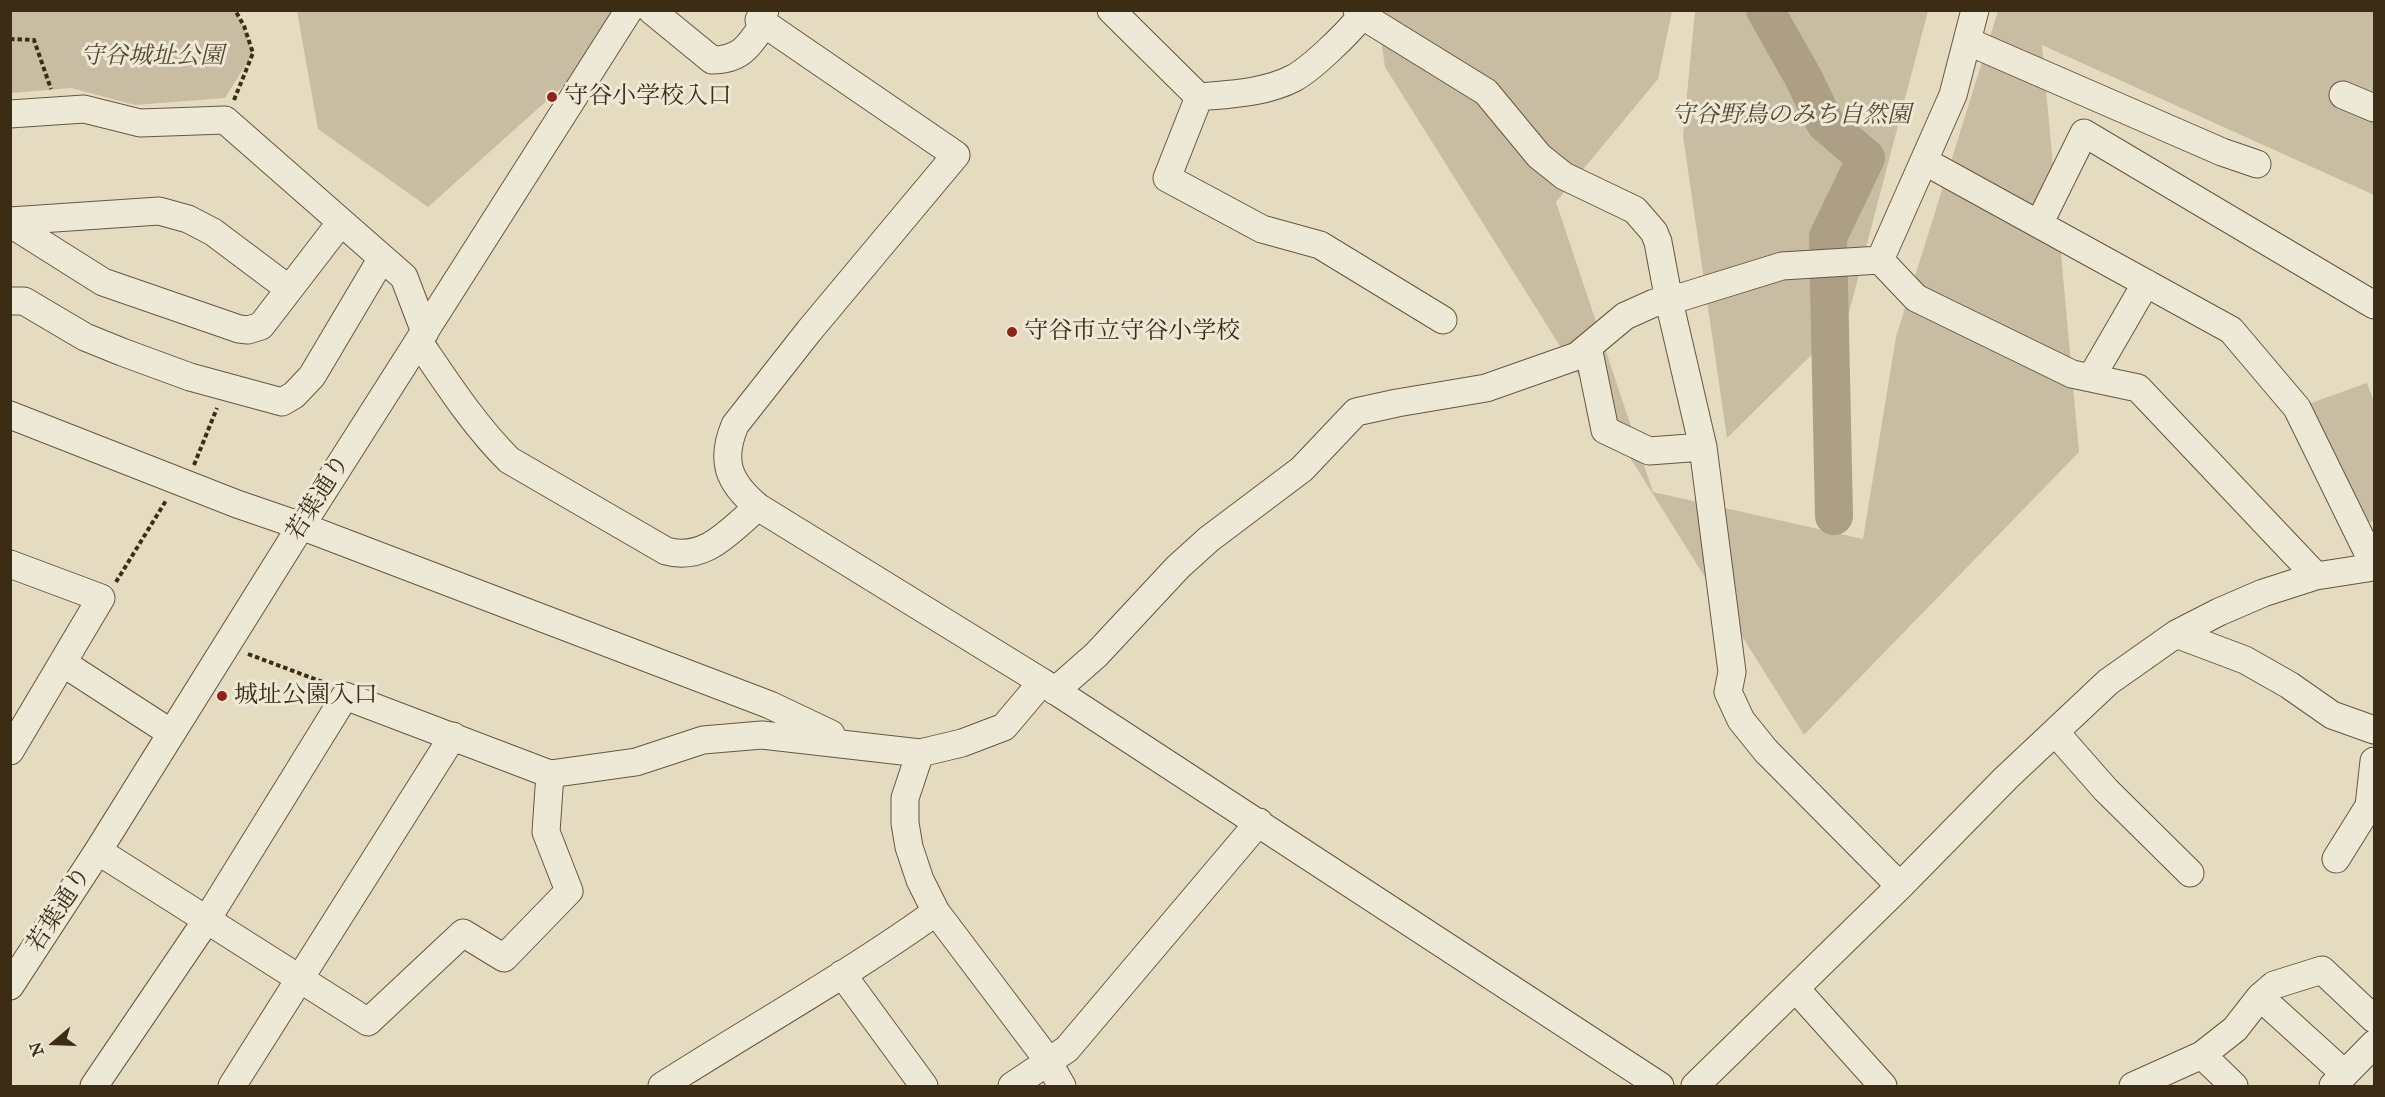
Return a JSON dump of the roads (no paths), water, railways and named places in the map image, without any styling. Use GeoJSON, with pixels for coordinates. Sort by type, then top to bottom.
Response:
{"type":"FeatureCollection","features":[{"type":"Feature","properties":{"kind":"street","name":"若葉通り"},"geometry":{"type":"LineString","coordinates":[[10,986],[228,646],[301,526],[628,10]]}},
{"type":"Feature","properties":{"kind":"street"},"geometry":{"type":"LineString","coordinates":[[651,10],[712,60],[726,60],[748,48],[765,17],[956,155],[809,331],[735,425],[728,443],[728,470],[735,484],[758,507],[1048,686],[1660,1086]]}},
{"type":"Feature","properties":{"kind":"street"},"geometry":{"type":"LineString","coordinates":[[1111,10],[1199,96],[1247,93],[1294,77],[1345,35],[1359,19],[1358,12]]}},
{"type":"Feature","properties":{"kind":"street"},"geometry":{"type":"LineString","coordinates":[[1880,260],[1953,95],[1975,10]]}},
{"type":"Feature","properties":{"kind":"street"},"geometry":{"type":"LineString","coordinates":[[1358,12],[1486,92],[1539,156],[1564,176],[1635,210],[1648,224],[1658,242],[1669,301],[1703,447],[1732,672],[1728,692],[1741,720],[1766,751],[1900,886]]}},
{"type":"Feature","properties":{"kind":"street"},"geometry":{"type":"LineString","coordinates":[[1967,41],[2222,152],[2257,164]]}},
{"type":"Feature","properties":{"kind":"street"},"geometry":{"type":"LineString","coordinates":[[2343,95],[2374,108]]}},
{"type":"Feature","properties":{"kind":"street"},"geometry":{"type":"LineString","coordinates":[[1199,96],[1167,178],[1262,229],[1320,245],[1443,320]]}},
{"type":"Feature","properties":{"kind":"street"},"geometry":{"type":"LineString","coordinates":[[10,114],[58,109],[95,111],[140,123],[225,120],[404,277],[422,337],[464,407],[509,460],[666,551],[678,554],[697,552],[712,546],[758,507]]}},
{"type":"Feature","properties":{"kind":"street"},"geometry":{"type":"LineString","coordinates":[[2038,224],[2084,133],[2374,304]]}},
{"type":"Feature","properties":{"kind":"street"},"geometry":{"type":"LineString","coordinates":[[1695,1086],[2108,682],[2176,634],[2219,612],[2263,593],[2316,576],[2374,566],[2297,408],[2231,330],[1924,161]]}},
{"type":"Feature","properties":{"kind":"street"},"geometry":{"type":"LineString","coordinates":[[10,221],[142,211],[173,214],[213,232],[289,290]]}},
{"type":"Feature","properties":{"kind":"street"},"geometry":{"type":"LineString","coordinates":[[10,226],[47,246],[103,282],[239,329],[248,330],[261,326],[341,222]]}},
{"type":"Feature","properties":{"kind":"street"},"geometry":{"type":"LineString","coordinates":[[10,301],[24,301],[85,337],[224,388],[282,402],[294,395],[312,376],[382,258]]}},
{"type":"Feature","properties":{"kind":"street"},"geometry":{"type":"LineString","coordinates":[[94,1086],[206,921],[345,696],[550,774],[636,762],[703,740],[762,735],[920,753],[962,742],[1004,727],[1048,686],[1096,655],[1178,567],[1209,539],[1302,469],[1356,412],[1486,388],[1577,356],[1625,316],[1654,303],[1669,301],[1782,266],[1880,260]]}},
{"type":"Feature","properties":{"kind":"street"},"geometry":{"type":"LineString","coordinates":[[1880,260],[1916,298],[2072,374],[2138,388],[2316,576]]}},
{"type":"Feature","properties":{"kind":"street"},"geometry":{"type":"LineString","coordinates":[[2091,378],[2146,283]]}},
{"type":"Feature","properties":{"kind":"street"},"geometry":{"type":"LineString","coordinates":[[1588,347],[1605,430],[1649,451],[1703,447]]}},
{"type":"Feature","properties":{"kind":"street"},"geometry":{"type":"LineString","coordinates":[[10,415],[237,504],[301,526],[770,705],[807,724],[861,746]]}},
{"type":"Feature","properties":{"kind":"street"},"geometry":{"type":"LineString","coordinates":[[10,564],[101,598],[11,749]]}},
{"type":"Feature","properties":{"kind":"street"},"geometry":{"type":"LineString","coordinates":[[2176,634],[2246,660],[2289,684],[2332,715],[2374,730]]}},
{"type":"Feature","properties":{"kind":"street"},"geometry":{"type":"LineString","coordinates":[[63,663],[171,733]]}},
{"type":"Feature","properties":{"kind":"street"},"geometry":{"type":"LineString","coordinates":[[2055,732],[2106,790],[2190,873]]}},
{"type":"Feature","properties":{"kind":"street"},"geometry":{"type":"LineString","coordinates":[[240,1084],[298,979],[453,736]]}},
{"type":"Feature","properties":{"kind":"street"},"geometry":{"type":"LineString","coordinates":[[920,753],[905,798],[905,823],[909,847],[920,880],[936,912],[1044,1055],[1062,1086]]}},
{"type":"Feature","properties":{"kind":"street"},"geometry":{"type":"LineString","coordinates":[[2336,859],[2369,806],[2374,761]]}},
{"type":"Feature","properties":{"kind":"street"},"geometry":{"type":"LineString","coordinates":[[98,851],[368,1022],[464,933],[504,958],[569,891],[546,832],[550,774]]}},
{"type":"Feature","properties":{"kind":"street"},"geometry":{"type":"LineString","coordinates":[[1012,1086],[1066,1049],[1259,822]]}},
{"type":"Feature","properties":{"kind":"street"},"geometry":{"type":"LineString","coordinates":[[662,1086],[842,974],[936,912]]}},
{"type":"Feature","properties":{"kind":"street"},"geometry":{"type":"LineString","coordinates":[[2133,1086],[2202,1054],[2235,1029],[2260,997],[2274,985],[2322,970],[2374,1019]]}},
{"type":"Feature","properties":{"kind":"street"},"geometry":{"type":"LineString","coordinates":[[842,974],[924,1086]]}},
{"type":"Feature","properties":{"kind":"street"},"geometry":{"type":"LineString","coordinates":[[1796,989],[1883,1086]]}},
{"type":"Feature","properties":{"kind":"street"},"geometry":{"type":"LineString","coordinates":[[2260,997],[2339,1080],[2374,1044]]}},
{"type":"Feature","properties":{"kind":"street"},"geometry":{"type":"LineString","coordinates":[[2202,1054],[2234,1086]]}},
{"type":"Feature","properties":{"kind":"waterway"},"geometry":{"type":"LineString","coordinates":[[1765,10],[1803,77],[1825,123],[1866,158],[1828,237],[1834,516]]}},
{"type":"Feature","properties":{"kind":"place","name":"守谷小学校入口"},"geometry":{"type":"Point","coordinates":[552,97]}},
{"type":"Feature","properties":{"kind":"place","name":"守谷市立守谷小学校"},"geometry":{"type":"Point","coordinates":[1012,332]}},
{"type":"Feature","properties":{"kind":"place","name":"城址公園入口"},"geometry":{"type":"Point","coordinates":[222,696]}},
{"type":"Feature","properties":{"kind":"park label","name":"守谷城址公園"},"geometry":{"type":"Point","coordinates":[152,57]}},
{"type":"Feature","properties":{"kind":"park label","name":"守谷野鳥のみち自然園"},"geometry":{"type":"Point","coordinates":[1791,116]}}]}
